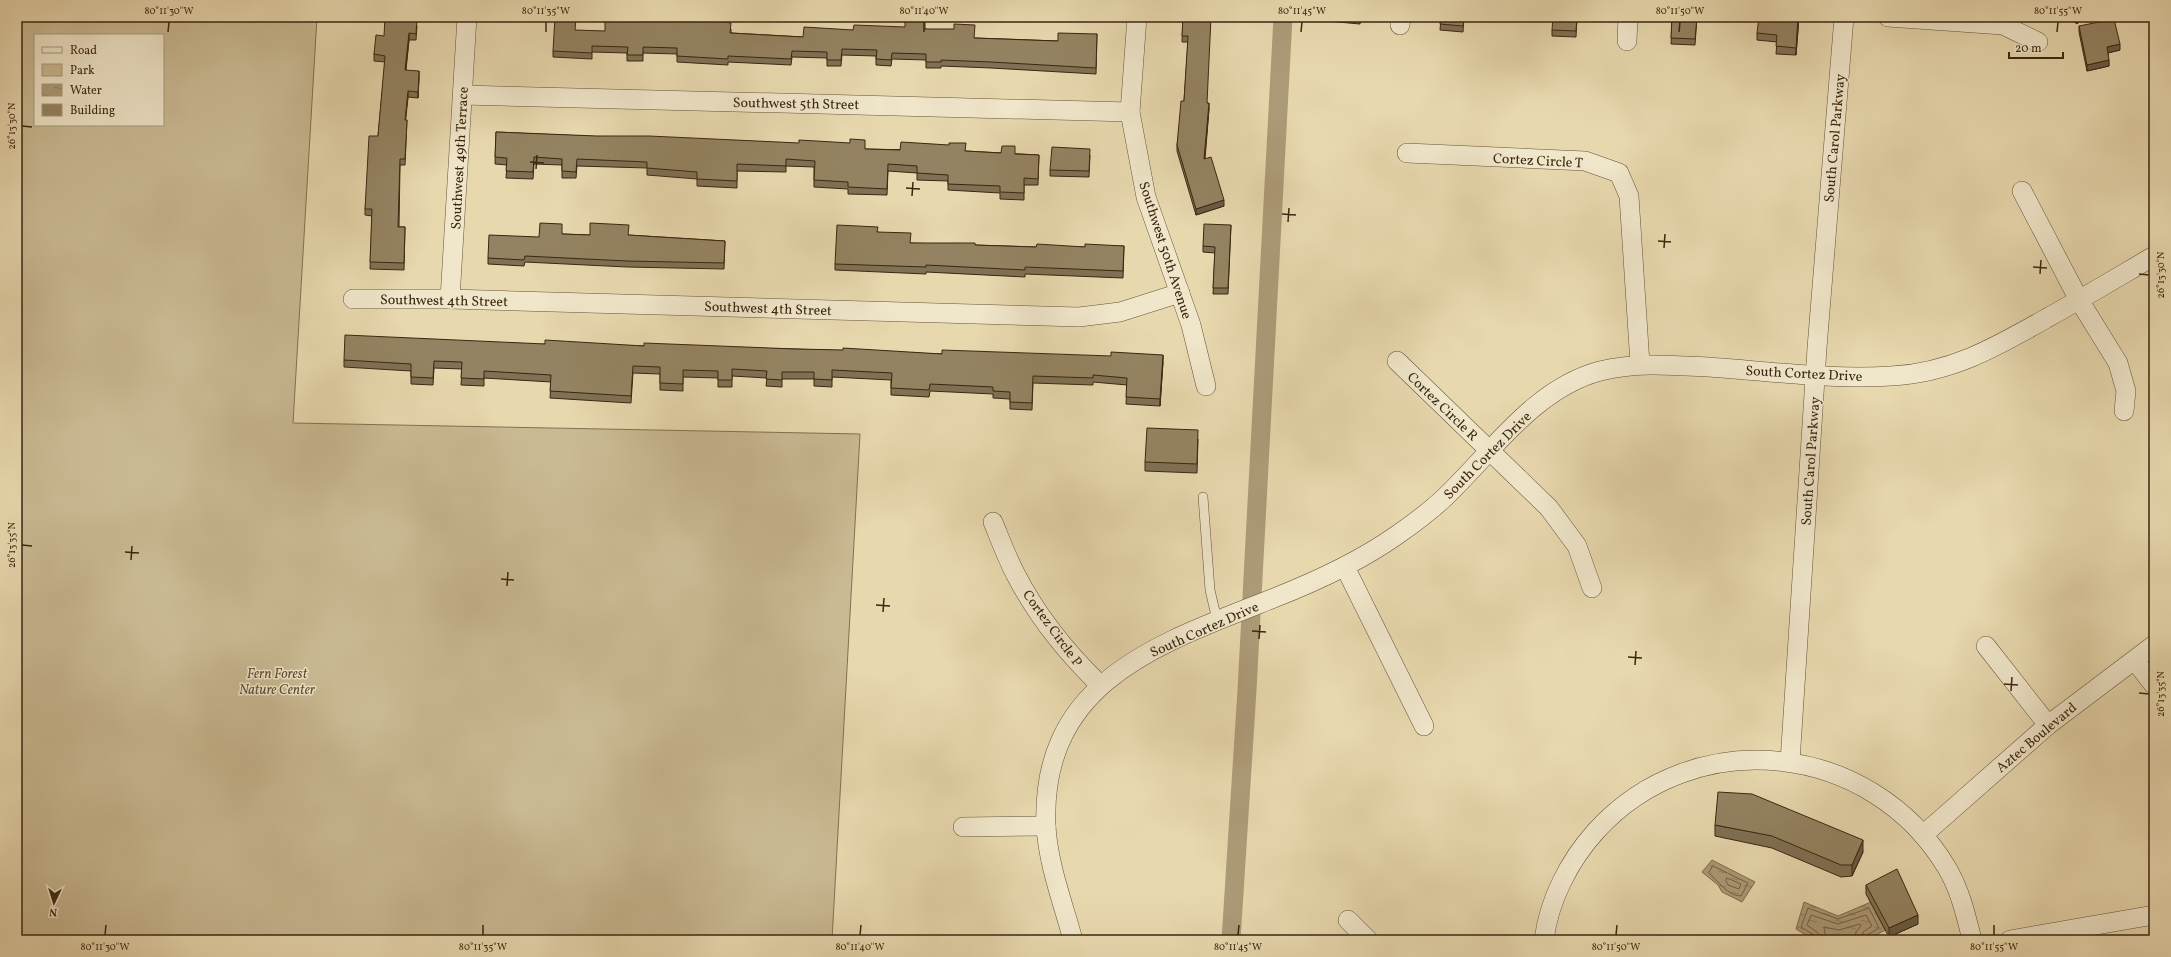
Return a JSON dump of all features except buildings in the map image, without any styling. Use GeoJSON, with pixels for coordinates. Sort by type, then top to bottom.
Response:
{"type":"FeatureCollection","features":[{"type":"Feature","properties":{"kind":"street","name":"Southwest 49th Terrace"},"geometry":{"type":"LineString","coordinates":[[450,298],[463,95],[466,17]]}},
{"type":"Feature","properties":{"kind":"street","name":"Southwest 50th Avenue"},"geometry":{"type":"LineString","coordinates":[[1137,17],[1130,112],[1146,197],[1191,325],[1206,386]]}},
{"type":"Feature","properties":{"kind":"street"},"geometry":{"type":"LineString","coordinates":[[1627,41],[1628,17]]}},
{"type":"Feature","properties":{"kind":"street","name":"South Carol Parkway"},"geometry":{"type":"LineString","coordinates":[[1790,762],[1815,374],[1844,17]]}},
{"type":"Feature","properties":{"kind":"street"},"geometry":{"type":"LineString","coordinates":[[1888,17],[2003,25],[2038,42]]}},
{"type":"Feature","properties":{"kind":"street","name":"Southwest 5th Street"},"geometry":{"type":"LineString","coordinates":[[463,95],[1130,112]]}},
{"type":"Feature","properties":{"kind":"street","name":"Cortez Circle T"},"geometry":{"type":"LineString","coordinates":[[1407,154],[1585,161],[1619,173],[1630,196],[1640,364]]}},
{"type":"Feature","properties":{"kind":"street"},"geometry":{"type":"LineString","coordinates":[[2022,191],[2079,300],[2118,363],[2126,391],[2124,411]]}},
{"type":"Feature","properties":{"kind":"street","name":"South Cortez Drive"},"geometry":{"type":"LineString","coordinates":[[1073,940],[1050,853],[1046,826],[1049,783],[1057,750],[1072,722],[1100,685],[1142,656],[1224,617],[1269,600],[1345,567],[1393,539],[1421,519],[1535,406],[1563,386],[1596,372],[1640,364],[1815,374],[1892,376],[1925,372],[1956,364],[1988,351],[2154,256]]}},
{"type":"Feature","properties":{"kind":"street","name":"Southwest 4th Street"},"geometry":{"type":"LineString","coordinates":[[353,299],[450,298],[1079,317],[1120,312],[1180,293]]}},
{"type":"Feature","properties":{"kind":"street","name":"Cortez Circle R"},"geometry":{"type":"LineString","coordinates":[[1397,361],[1550,508],[1577,546],[1592,588]]}},
{"type":"Feature","properties":{"kind":"street","name":"Cortez Circle P"},"geometry":{"type":"LineString","coordinates":[[993,522],[1016,575],[1037,610],[1079,664],[1100,685]]}},
{"type":"Feature","properties":{"kind":"street"},"geometry":{"type":"LineString","coordinates":[[1345,567],[1424,726]]}},
{"type":"Feature","properties":{"kind":"street","name":"Aztec Boulevard"},"geometry":{"type":"LineString","coordinates":[[1923,835],[2048,725],[2135,661],[2154,645]]}},
{"type":"Feature","properties":{"kind":"street"},"geometry":{"type":"LineString","coordinates":[[1986,646],[2048,725]]}},
{"type":"Feature","properties":{"kind":"street"},"geometry":{"type":"LineString","coordinates":[[2135,661],[2154,685]]}},
{"type":"Feature","properties":{"kind":"street"},"geometry":{"type":"LineString","coordinates":[[1544,940],[1554,901],[1567,871],[1590,839],[1607,819],[1633,799],[1661,782],[1692,770],[1724,762],[1757,759],[1790,762],[1827,771],[1863,786],[1895,808],[1923,835],[1947,868],[1964,906],[1972,940]]}},
{"type":"Feature","properties":{"kind":"street"},"geometry":{"type":"LineString","coordinates":[[963,827],[1046,826]]}},
{"type":"Feature","properties":{"kind":"street"},"geometry":{"type":"LineString","coordinates":[[2010,940],[2154,915]]}},
{"type":"Feature","properties":{"kind":"street"},"geometry":{"type":"LineString","coordinates":[[1348,920],[1368,940]]}},
{"type":"Feature","properties":{"kind":"lane"},"geometry":{"type":"LineString","coordinates":[[1203,497],[1210,590],[1224,617]]}},
{"type":"Feature","properties":{"kind":"green space","name":"Fern Forest Nature Center"},"geometry":{"type":"Polygon","coordinates":[[[17,17],[317,17],[293,423],[860,434],[832,940],[17,940],[17,17]]]}},
{"type":"Feature","properties":{"kind":"water"},"geometry":{"type":"Polygon","coordinates":[[[1712,860],[1755,882],[1742,902],[1722,892],[1718,885],[1702,872],[1712,860]]]}},
{"type":"Feature","properties":{"kind":"water"},"geometry":{"type":"Polygon","coordinates":[[[1804,902],[1838,916],[1871,902],[1885,930],[1867,940],[1814,940],[1796,929],[1804,902]]]}},
{"type":"Feature","properties":{"kind":"waterway"},"geometry":{"type":"LineString","coordinates":[[1231,940],[1247,690],[1283,17]]}}]}
